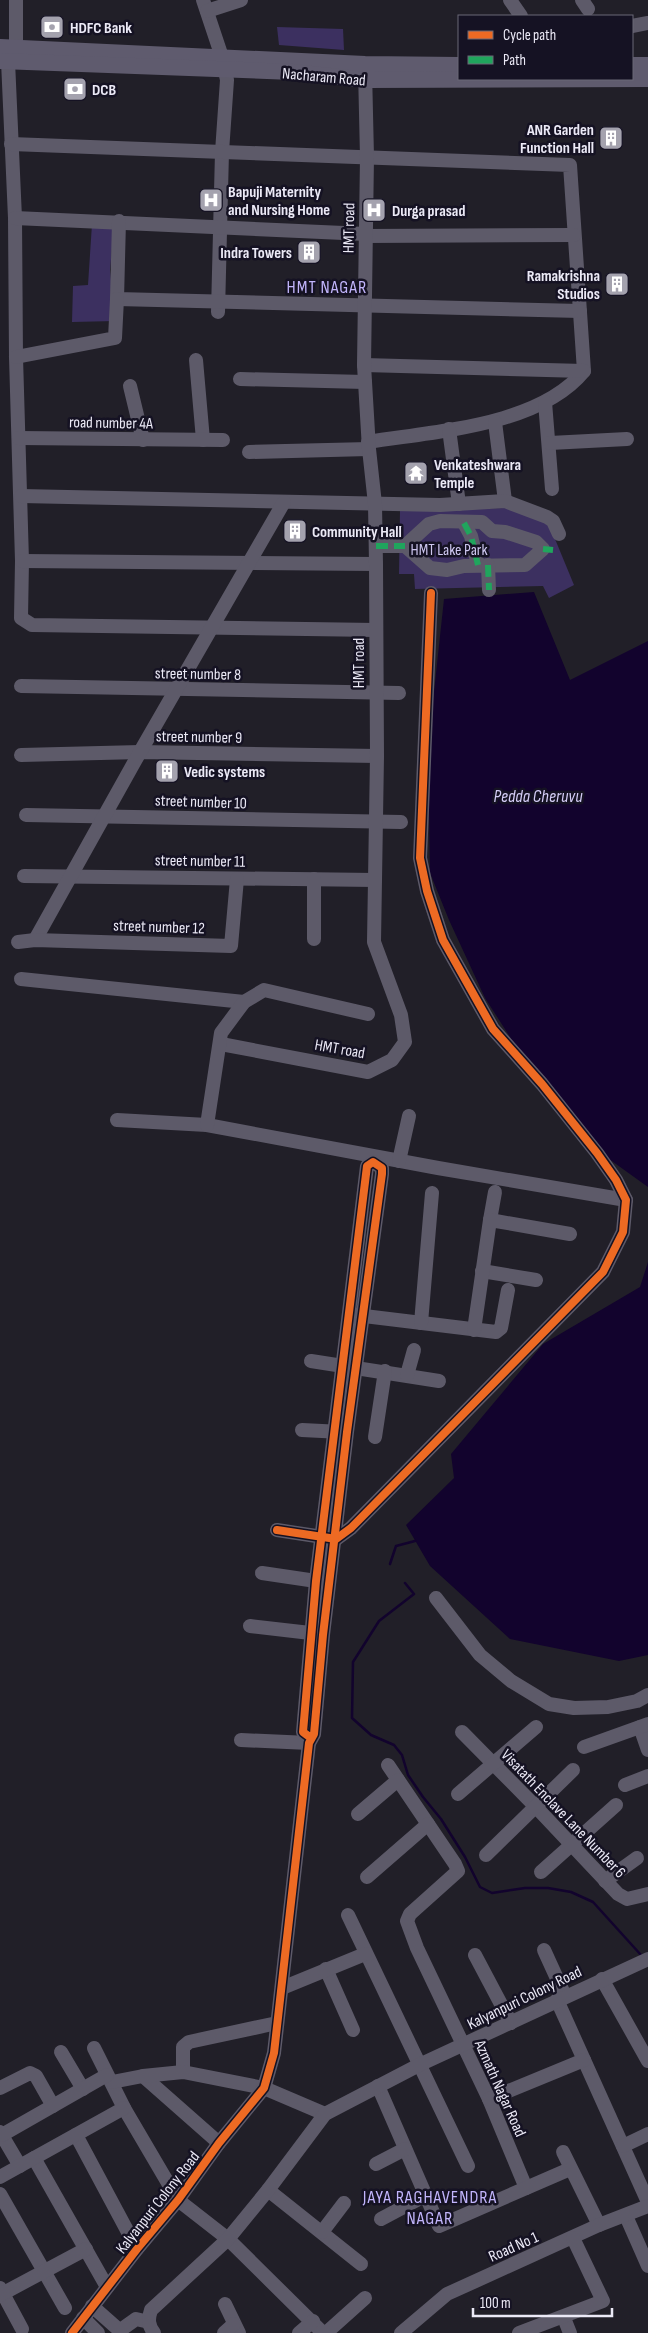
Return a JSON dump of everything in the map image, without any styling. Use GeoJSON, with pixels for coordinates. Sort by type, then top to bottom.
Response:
{"type":"FeatureCollection","features":[{"type":"Feature","properties":{"kind":"main road","name":"Nacharam Road"},"geometry":{"type":"LineString","coordinates":[[6,54],[366,72],[458,74]]}},
{"type":"Feature","properties":{"kind":"main road","name":"Nacharam Road"},"geometry":{"type":"LineString","coordinates":[[366,72],[458,64]]}},
{"type":"Feature","properties":{"kind":"main road"},"geometry":{"type":"LineString","coordinates":[[633,65],[648,65]]}},
{"type":"Feature","properties":{"kind":"main road","name":"Nacharam Road"},"geometry":{"type":"LineString","coordinates":[[633,79],[648,79]]}},
{"type":"Feature","properties":{"kind":"street"},"geometry":{"type":"LineString","coordinates":[[16,0],[6,54],[15,218],[16,357],[22,561],[21,618],[32,625],[376,630]]}},
{"type":"Feature","properties":{"kind":"street"},"geometry":{"type":"LineString","coordinates":[[218,307],[222,229],[224,64],[205,6],[240,0]]}},
{"type":"Feature","properties":{"kind":"street"},"geometry":{"type":"LineString","coordinates":[[510,0],[520,15]]}},
{"type":"Feature","properties":{"kind":"street"},"geometry":{"type":"LineString","coordinates":[[633,26],[648,23]]}},
{"type":"Feature","properties":{"kind":"street","name":"HMT road"},"geometry":{"type":"LineString","coordinates":[[221,1044],[368,1072],[392,1060],[405,1042],[401,1015],[374,942],[377,756],[376,546],[375,504],[364,382],[367,157],[366,72]]}},
{"type":"Feature","properties":{"kind":"street"},"geometry":{"type":"LineString","coordinates":[[11,144],[570,165],[584,371],[573,385],[544,402],[495,422],[449,429],[369,446],[249,452]]}},
{"type":"Feature","properties":{"kind":"street"},"geometry":{"type":"LineString","coordinates":[[15,218],[119,221],[222,229],[366,235],[574,235]]}},
{"type":"Feature","properties":{"kind":"street"},"geometry":{"type":"LineString","coordinates":[[16,357],[115,338],[119,221]]}},
{"type":"Feature","properties":{"kind":"street"},"geometry":{"type":"LineString","coordinates":[[117,298],[218,307],[366,306],[580,311]]}},
{"type":"Feature","properties":{"kind":"street"},"geometry":{"type":"LineString","coordinates":[[196,360],[203,440]]}},
{"type":"Feature","properties":{"kind":"street"},"geometry":{"type":"LineString","coordinates":[[364,365],[584,371]]}},
{"type":"Feature","properties":{"kind":"street"},"geometry":{"type":"LineString","coordinates":[[240,379],[364,382]]}},
{"type":"Feature","properties":{"kind":"street"},"geometry":{"type":"LineString","coordinates":[[130,386],[143,440]]}},
{"type":"Feature","properties":{"kind":"street"},"geometry":{"type":"LineString","coordinates":[[544,402],[550,444],[552,489]]}},
{"type":"Feature","properties":{"kind":"street"},"geometry":{"type":"LineString","coordinates":[[495,422],[505,501]]}},
{"type":"Feature","properties":{"kind":"street"},"geometry":{"type":"LineString","coordinates":[[449,429],[459,504]]}},
{"type":"Feature","properties":{"kind":"street","name":"road number 4A"},"geometry":{"type":"LineString","coordinates":[[19,438],[223,440]]}},
{"type":"Feature","properties":{"kind":"street"},"geometry":{"type":"LineString","coordinates":[[550,444],[627,439]]}},
{"type":"Feature","properties":{"kind":"street"},"geometry":{"type":"LineString","coordinates":[[21,496],[375,504],[459,504],[505,501],[547,517],[553,521],[559,534]]}},
{"type":"Feature","properties":{"kind":"street"},"geometry":{"type":"LineString","coordinates":[[35,940],[211,627],[251,562],[284,502]]}},
{"type":"Feature","properties":{"kind":"street"},"geometry":{"type":"LineString","coordinates":[[376,546],[405,546],[430,524],[440,521],[482,522],[492,531],[505,532],[536,542],[548,550],[525,565],[464,566],[447,570],[430,568],[405,546]]}},
{"type":"Feature","properties":{"kind":"street"},"geometry":{"type":"LineString","coordinates":[[464,523],[483,565],[489,590]]}},
{"type":"Feature","properties":{"kind":"street"},"geometry":{"type":"LineString","coordinates":[[22,561],[376,564]]}},
{"type":"Feature","properties":{"kind":"street"},"geometry":{"type":"LineString","coordinates":[[336,1539],[370,1510],[602,1272],[624,1232],[626,1200],[616,1180],[542,1084],[493,1029],[443,940],[427,891],[420,858],[432,593]]}},
{"type":"Feature","properties":{"kind":"street","name":"street number 8"},"geometry":{"type":"LineString","coordinates":[[21,686],[398,693]]}},
{"type":"Feature","properties":{"kind":"street","name":"street number 9"},"geometry":{"type":"LineString","coordinates":[[21,755],[140,752],[377,756]]}},
{"type":"Feature","properties":{"kind":"street","name":"street number 10"},"geometry":{"type":"LineString","coordinates":[[26,815],[401,822]]}},
{"type":"Feature","properties":{"kind":"street","name":"street number 11"},"geometry":{"type":"LineString","coordinates":[[24,876],[375,880]]}},
{"type":"Feature","properties":{"kind":"street","name":"street number 12"},"geometry":{"type":"LineString","coordinates":[[18,942],[35,940],[231,946],[237,879]]}},
{"type":"Feature","properties":{"kind":"street"},"geometry":{"type":"LineString","coordinates":[[314,879],[314,939]]}},
{"type":"Feature","properties":{"kind":"street"},"geometry":{"type":"LineString","coordinates":[[21,979],[244,1002]]}},
{"type":"Feature","properties":{"kind":"street"},"geometry":{"type":"LineString","coordinates":[[207,1125],[221,1044],[221,1033],[244,1002],[264,990],[368,1014]]}},
{"type":"Feature","properties":{"kind":"street"},"geometry":{"type":"LineString","coordinates":[[399,1161],[409,1116]]}},
{"type":"Feature","properties":{"kind":"street"},"geometry":{"type":"LineString","coordinates":[[117,1120],[207,1125],[399,1161],[626,1200]]}},
{"type":"Feature","properties":{"kind":"street"},"geometry":{"type":"LineString","coordinates":[[264,2088],[274,2053],[310,1740],[303,1732],[317,1634],[336,1539],[340,1432],[342,1366],[367,1166],[374,1162],[382,1168],[356,1367],[340,1432],[322,1536],[316,1581],[317,1634]]}},
{"type":"Feature","properties":{"kind":"street"},"geometry":{"type":"LineString","coordinates":[[474,1330],[495,1192]]}},
{"type":"Feature","properties":{"kind":"street"},"geometry":{"type":"LineString","coordinates":[[421,1323],[432,1194]]}},
{"type":"Feature","properties":{"kind":"street"},"geometry":{"type":"LineString","coordinates":[[362,1215],[376,1217]]}},
{"type":"Feature","properties":{"kind":"street"},"geometry":{"type":"LineString","coordinates":[[490,1220],[570,1234]]}},
{"type":"Feature","properties":{"kind":"street"},"geometry":{"type":"LineString","coordinates":[[482,1271],[536,1280]]}},
{"type":"Feature","properties":{"kind":"street"},"geometry":{"type":"LineString","coordinates":[[350,1314],[474,1330],[499,1331],[508,1290]]}},
{"type":"Feature","properties":{"kind":"street"},"geometry":{"type":"LineString","coordinates":[[407,1375],[414,1350]]}},
{"type":"Feature","properties":{"kind":"street"},"geometry":{"type":"LineString","coordinates":[[311,1361],[385,1371],[439,1381]]}},
{"type":"Feature","properties":{"kind":"street"},"geometry":{"type":"LineString","coordinates":[[375,1437],[385,1371]]}},
{"type":"Feature","properties":{"kind":"street"},"geometry":{"type":"LineString","coordinates":[[302,1430],[340,1432]]}},
{"type":"Feature","properties":{"kind":"street"},"geometry":{"type":"LineString","coordinates":[[277,1530],[336,1539]]}},
{"type":"Feature","properties":{"kind":"street"},"geometry":{"type":"LineString","coordinates":[[262,1573],[316,1581]]}},
{"type":"Feature","properties":{"kind":"street"},"geometry":{"type":"LineString","coordinates":[[436,1598],[480,1655],[511,1681],[549,1704],[574,1708],[608,1707],[637,1700],[648,1695]]}},
{"type":"Feature","properties":{"kind":"street"},"geometry":{"type":"LineString","coordinates":[[250,1626],[317,1634]]}},
{"type":"Feature","properties":{"kind":"street"},"geometry":{"type":"LineString","coordinates":[[584,1747],[644,1725],[648,1750]]}},
{"type":"Feature","properties":{"kind":"street"},"geometry":{"type":"LineString","coordinates":[[458,1794],[536,1728]]}},
{"type":"Feature","properties":{"kind":"street","name":"Visatath Enclave Lane Number 6"},"geometry":{"type":"LineString","coordinates":[[462,1732],[618,1894],[627,1899],[648,1894]]}},
{"type":"Feature","properties":{"kind":"street"},"geometry":{"type":"LineString","coordinates":[[241,1740],[310,1740]]}},
{"type":"Feature","properties":{"kind":"street"},"geometry":{"type":"LineString","coordinates":[[367,1877],[428,1824],[388,1765]]}},
{"type":"Feature","properties":{"kind":"street"},"geometry":{"type":"LineString","coordinates":[[486,1855],[572,1770]]}},
{"type":"Feature","properties":{"kind":"street"},"geometry":{"type":"LineString","coordinates":[[625,1785],[648,1776]]}},
{"type":"Feature","properties":{"kind":"street"},"geometry":{"type":"LineString","coordinates":[[358,1814],[398,1780]]}},
{"type":"Feature","properties":{"kind":"street"},"geometry":{"type":"LineString","coordinates":[[541,1872],[616,1805]]}},
{"type":"Feature","properties":{"kind":"street","name":"Azmath Nagar Road"},"geometry":{"type":"LineString","coordinates":[[428,1824],[458,1871],[410,1914],[407,1921],[489,2099],[526,2188]]}},
{"type":"Feature","properties":{"kind":"street"},"geometry":{"type":"LineString","coordinates":[[605,1881],[637,1858]]}},
{"type":"Feature","properties":{"kind":"street"},"geometry":{"type":"LineString","coordinates":[[348,1915],[468,2166]]}},
{"type":"Feature","properties":{"kind":"street"},"geometry":{"type":"LineString","coordinates":[[544,1950],[584,2060],[648,2202]]}},
{"type":"Feature","properties":{"kind":"street"},"geometry":{"type":"LineString","coordinates":[[282,1988],[365,1954]]}},
{"type":"Feature","properties":{"kind":"street"},"geometry":{"type":"LineString","coordinates":[[475,1955],[511,2023]]}},
{"type":"Feature","properties":{"kind":"street","name":"Kalyanpuri Colony Road"},"geometry":{"type":"LineString","coordinates":[[325,2114],[419,2066],[642,1961]]}},
{"type":"Feature","properties":{"kind":"street"},"geometry":{"type":"LineString","coordinates":[[326,1969],[353,2030]]}},
{"type":"Feature","properties":{"kind":"street"},"geometry":{"type":"LineString","coordinates":[[602,1979],[648,2061]]}},
{"type":"Feature","properties":{"kind":"street"},"geometry":{"type":"LineString","coordinates":[[183,2072],[183,2047],[189,2042],[277,2024]]}},
{"type":"Feature","properties":{"kind":"street"},"geometry":{"type":"LineString","coordinates":[[94,2048],[124,2108],[178,2200],[228,2239],[325,2333],[365,2298]]}},
{"type":"Feature","properties":{"kind":"street"},"geometry":{"type":"LineString","coordinates":[[61,2052],[83,2089]]}},
{"type":"Feature","properties":{"kind":"street"},"geometry":{"type":"LineString","coordinates":[[489,2099],[584,2060]]}},
{"type":"Feature","properties":{"kind":"street"},"geometry":{"type":"LineString","coordinates":[[20,2166],[1,2134],[83,2089],[110,2079],[183,2072],[264,2088],[325,2114],[268,2190],[228,2239],[151,2310],[152,2328]]}},
{"type":"Feature","properties":{"kind":"street"},"geometry":{"type":"LineString","coordinates":[[0,2088],[30,2073],[36,2076],[54,2106]]}},
{"type":"Feature","properties":{"kind":"street"},"geometry":{"type":"LineString","coordinates":[[143,2076],[219,2143]]}},
{"type":"Feature","properties":{"kind":"street"},"geometry":{"type":"LineString","coordinates":[[378,2086],[440,2226],[570,2169]]}},
{"type":"Feature","properties":{"kind":"street","name":"Kalyanpuri Colony Road"},"geometry":{"type":"LineString","coordinates":[[72,2333],[264,2088]]}},
{"type":"Feature","properties":{"kind":"street"},"geometry":{"type":"LineString","coordinates":[[0,2177],[124,2108]]}},
{"type":"Feature","properties":{"kind":"street"},"geometry":{"type":"LineString","coordinates":[[623,2146],[648,2134]]}},
{"type":"Feature","properties":{"kind":"street"},"geometry":{"type":"LineString","coordinates":[[76,2135],[137,2249]]}},
{"type":"Feature","properties":{"kind":"street"},"geometry":{"type":"LineString","coordinates":[[376,2164],[405,2149]]}},
{"type":"Feature","properties":{"kind":"street"},"geometry":{"type":"LineString","coordinates":[[563,2152],[599,2226]]}},
{"type":"Feature","properties":{"kind":"street"},"geometry":{"type":"LineString","coordinates":[[34,2158],[107,2287]]}},
{"type":"Feature","properties":{"kind":"street"},"geometry":{"type":"LineString","coordinates":[[268,2190],[361,2264]]}},
{"type":"Feature","properties":{"kind":"street"},"geometry":{"type":"LineString","coordinates":[[0,2194],[65,2308]]}},
{"type":"Feature","properties":{"kind":"street"},"geometry":{"type":"LineString","coordinates":[[381,2219],[426,2195]]}},
{"type":"Feature","properties":{"kind":"street"},"geometry":{"type":"LineString","coordinates":[[322,2232],[344,2203]]}},
{"type":"Feature","properties":{"kind":"street","name":"Road No 1"},"geometry":{"type":"LineString","coordinates":[[401,2333],[447,2294],[648,2206]]}},
{"type":"Feature","properties":{"kind":"street"},"geometry":{"type":"LineString","coordinates":[[626,2216],[648,2266]]}},
{"type":"Feature","properties":{"kind":"street"},"geometry":{"type":"LineString","coordinates":[[519,2333],[564,2318],[603,2301],[573,2238]]}},
{"type":"Feature","properties":{"kind":"street"},"geometry":{"type":"LineString","coordinates":[[22,2329],[1,2292],[44,2272],[86,2249]]}},
{"type":"Feature","properties":{"kind":"street"},"geometry":{"type":"LineString","coordinates":[[225,2304],[232,2330]]}},
{"type":"Feature","properties":{"kind":"street"},"geometry":{"type":"LineString","coordinates":[[92,2306],[118,2329],[122,2329],[136,2319],[152,2328]]}},
{"type":"Feature","properties":{"kind":"street"},"geometry":{"type":"LineString","coordinates":[[83,2318],[98,2333]]}},
{"type":"Feature","properties":{"kind":"street"},"geometry":{"type":"LineString","coordinates":[[564,2318],[570,2333]]}},
{"type":"Feature","properties":{"kind":"street"},"geometry":{"type":"LineString","coordinates":[[299,2333],[313,2321]]}},
{"type":"Feature","properties":{"kind":"green space"},"geometry":{"type":"Polygon","coordinates":[[[277,27],[343,29],[344,50],[279,45],[277,27]]]}},
{"type":"Feature","properties":{"kind":"green space"},"geometry":{"type":"Polygon","coordinates":[[[92,224],[114,227],[110,270],[115,321],[72,322],[73,286],[88,285],[92,224]]]}},
{"type":"Feature","properties":{"kind":"green space","name":"HMT Lake Park"},"geometry":{"type":"Polygon","coordinates":[[[508,508],[548,522],[574,585],[549,598],[543,586],[415,589],[414,574],[399,574],[400,510],[508,508]]]}},
{"type":"Feature","properties":{"kind":"water","name":"Pedda Cheruvu"},"geometry":{"type":"Polygon","coordinates":[[[534,592],[570,680],[648,641],[648,1187],[609,1159],[526,1062],[485,998],[449,920],[430,873],[428,748],[444,599],[534,592]]]}},
{"type":"Feature","properties":{"kind":"water"},"geometry":{"type":"Polygon","coordinates":[[[648,1262],[648,1655],[619,1661],[510,1639],[430,1566],[406,1525],[454,1478],[451,1454],[543,1344],[640,1287],[648,1262]]]}},
{"type":"Feature","properties":{"kind":"waterway"},"geometry":{"type":"LineString","coordinates":[[390,1564],[396,1546],[415,1541]]}},
{"type":"Feature","properties":{"kind":"waterway"},"geometry":{"type":"LineString","coordinates":[[405,1583],[414,1594],[379,1621],[353,1662],[352,1718],[371,1735],[394,1745],[402,1755],[408,1775],[441,1819],[465,1857],[480,1887],[492,1893],[525,1888],[548,1888],[571,1892],[593,1902],[641,1955]]}},
{"type":"Feature","properties":{"kind":"marked path"},"geometry":{"type":"LineString","coordinates":[[464,523],[471,536],[478,565]]}},
{"type":"Feature","properties":{"kind":"marked path"},"geometry":{"type":"LineString","coordinates":[[376,546],[405,546]]}},
{"type":"Feature","properties":{"kind":"marked path"},"geometry":{"type":"LineString","coordinates":[[543,549],[553,550]]}},
{"type":"Feature","properties":{"kind":"marked path"},"geometry":{"type":"LineString","coordinates":[[488,565],[489,590]]}},
{"type":"Feature","properties":{"kind":"cycle path"},"geometry":{"type":"LineString","coordinates":[[277,1530],[336,1539],[351,1528],[603,1272],[623,1232],[626,1200],[616,1180],[542,1084],[493,1029],[443,940],[427,891],[420,858],[431,593]]}},
{"type":"Feature","properties":{"kind":"cycle path"},"geometry":{"type":"LineString","coordinates":[[72,2333],[264,2088],[274,2053],[309,1743],[314,1734],[323,1635],[347,1432],[382,1174],[382,1168],[373,1162],[367,1166],[316,1581],[303,1732],[311,1738]]}},
{"type":"Feature","properties":{"kind":"place","name":"HDFC Bank"},"geometry":{"type":"Point","coordinates":[52,27]}},
{"type":"Feature","properties":{"kind":"place","name":"DCB"},"geometry":{"type":"Point","coordinates":[75,89]}},
{"type":"Feature","properties":{"kind":"place","name":"ANR Garden Function Hall"},"geometry":{"type":"Point","coordinates":[611,138]}},
{"type":"Feature","properties":{"kind":"place","name":"Bapuji Maternity and Nursing Home"},"geometry":{"type":"Point","coordinates":[211,200]}},
{"type":"Feature","properties":{"kind":"place","name":"Durga prasad"},"geometry":{"type":"Point","coordinates":[374,210]}},
{"type":"Feature","properties":{"kind":"place","name":"Indra Towers"},"geometry":{"type":"Point","coordinates":[309,252]}},
{"type":"Feature","properties":{"kind":"place","name":"Ramakrishna Studios"},"geometry":{"type":"Point","coordinates":[617,284]}},
{"type":"Feature","properties":{"kind":"place","name":"Venkateshwara Temple"},"geometry":{"type":"Point","coordinates":[416,473]}},
{"type":"Feature","properties":{"kind":"place","name":"Community Hall"},"geometry":{"type":"Point","coordinates":[295,531]}},
{"type":"Feature","properties":{"kind":"place","name":"Vedic systems"},"geometry":{"type":"Point","coordinates":[167,771]}},
{"type":"Feature","properties":{"kind":"district","name":"HMT NAGAR"},"geometry":{"type":"Point","coordinates":[327,287]}},
{"type":"Feature","properties":{"kind":"district","name":"JAYA RAGHAVENDRA NAGAR"},"geometry":{"type":"Point","coordinates":[430,2207]}}]}
